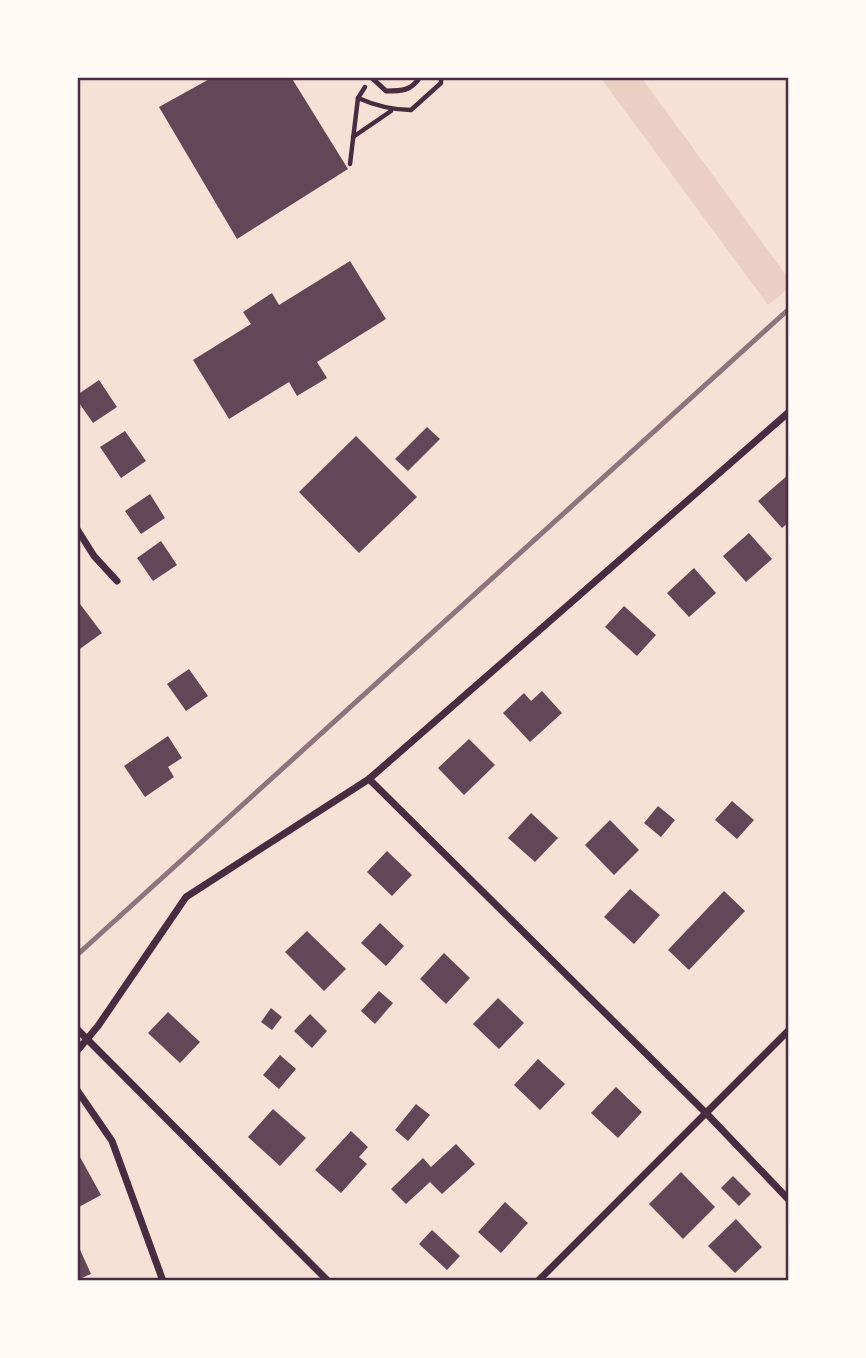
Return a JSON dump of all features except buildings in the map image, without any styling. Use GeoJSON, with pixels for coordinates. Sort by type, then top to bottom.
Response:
{"type":"FeatureCollection","features":[{"type":"Feature","properties":{"kind":"street"},"geometry":{"type":"LineString","coordinates":[[77,1051],[98,1026],[186,897],[369,779],[789,412]]}},
{"type":"Feature","properties":{"kind":"street"},"geometry":{"type":"LineString","coordinates":[[77,529],[94,556],[117,581]]}},
{"type":"Feature","properties":{"kind":"street"},"geometry":{"type":"LineString","coordinates":[[369,779],[789,1200]]}},
{"type":"Feature","properties":{"kind":"street"},"geometry":{"type":"LineString","coordinates":[[77,1029],[328,1281]]}},
{"type":"Feature","properties":{"kind":"street"},"geometry":{"type":"LineString","coordinates":[[538,1281],[789,1030]]}},
{"type":"Feature","properties":{"kind":"street"},"geometry":{"type":"LineString","coordinates":[[77,1090],[112,1141],[163,1281]]}},
{"type":"Feature","properties":{"kind":"lane"},"geometry":{"type":"LineString","coordinates":[[371,77],[386,91],[403,91],[416,84],[420,77]]}},
{"type":"Feature","properties":{"kind":"path"},"geometry":{"type":"LineString","coordinates":[[350,164],[358,98],[371,77]]}},
{"type":"Feature","properties":{"kind":"path"},"geometry":{"type":"LineString","coordinates":[[353,137],[392,110]]}},
{"type":"Feature","properties":{"kind":"shaded area"},"geometry":{"type":"Polygon","coordinates":[[[600,77],[641,77],[789,279],[789,288],[768,305],[600,77]]]}},
{"type":"Feature","properties":{"kind":"railway"},"geometry":{"type":"LineString","coordinates":[[77,955],[789,309]]}}]}
